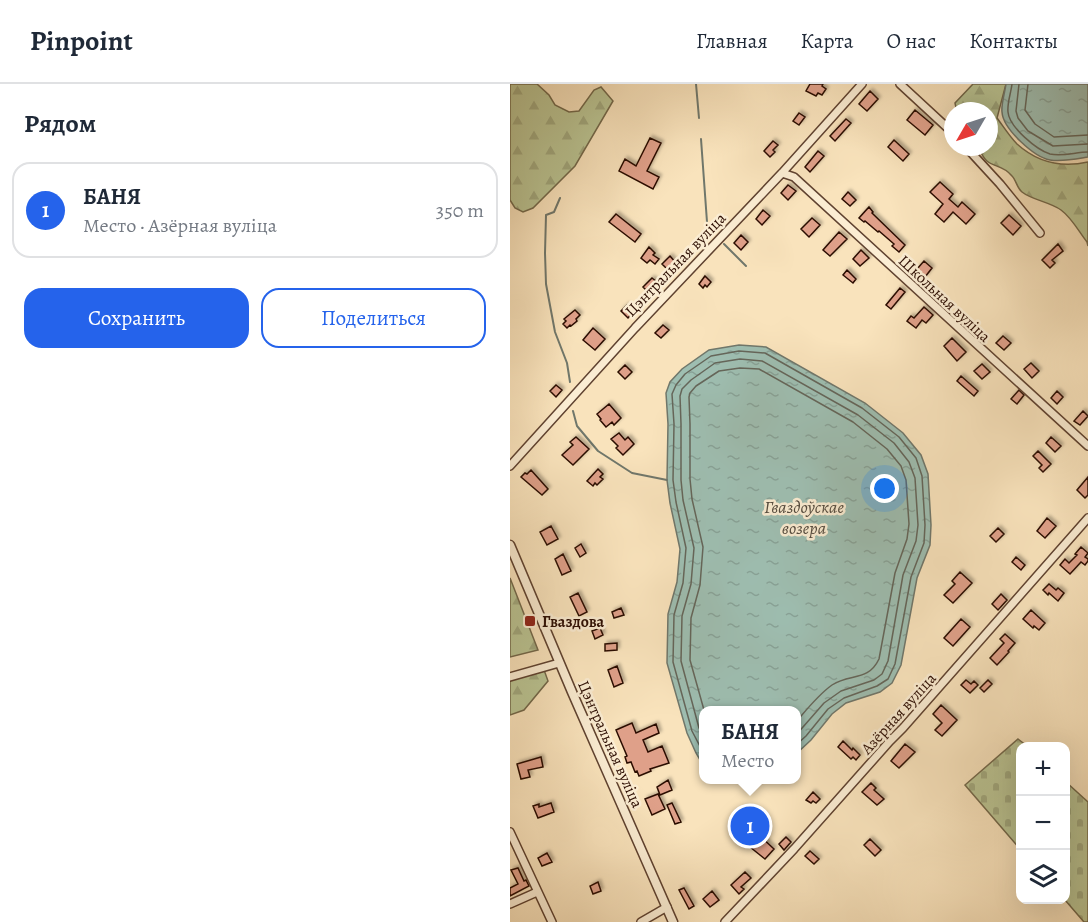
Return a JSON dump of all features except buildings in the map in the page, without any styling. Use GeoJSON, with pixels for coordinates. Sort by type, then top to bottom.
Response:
{"type":"FeatureCollection","features":[{"type":"Feature","properties":{"kind":"street","name":"Цэнтральная вуліца"},"geometry":{"type":"LineString","coordinates":[[510,466],[862,84]]}},
{"type":"Feature","properties":{"kind":"street"},"geometry":{"type":"LineString","coordinates":[[900,84],[944,125]]}},
{"type":"Feature","properties":{"kind":"street"},"geometry":{"type":"LineString","coordinates":[[974,156],[1040,234]]}},
{"type":"Feature","properties":{"kind":"street","name":"Школьная вуліца"},"geometry":{"type":"LineString","coordinates":[[782,173],[794,177],[1088,446]]}},
{"type":"Feature","properties":{"kind":"street","name":"Азёрная вуліца"},"geometry":{"type":"LineString","coordinates":[[725,922],[903,728],[1088,518]]}},
{"type":"Feature","properties":{"kind":"street","name":"Цэнтральная вуліца"},"geometry":{"type":"LineString","coordinates":[[510,545],[559,663],[673,922]]}},
{"type":"Feature","properties":{"kind":"street"},"geometry":{"type":"LineString","coordinates":[[510,677],[559,663]]}},
{"type":"Feature","properties":{"kind":"street"},"geometry":{"type":"LineString","coordinates":[[510,832],[552,922]]}},
{"type":"Feature","properties":{"kind":"street"},"geometry":{"type":"LineString","coordinates":[[510,904],[537,892]]}},
{"type":"Feature","properties":{"kind":"street"},"geometry":{"type":"LineString","coordinates":[[641,922],[667,907]]}},
{"type":"Feature","properties":{"kind":"green space"},"geometry":{"type":"Polygon","coordinates":[[[510,84],[537,84],[549,95],[555,105],[569,112],[579,111],[594,90],[601,87],[613,101],[575,166],[533,208],[523,212],[515,208],[510,200],[510,84]]]}},
{"type":"Feature","properties":{"kind":"green space"},"geometry":{"type":"Polygon","coordinates":[[[973,84],[1006,84],[998,114],[998,102],[956,102],[973,84]]]}},
{"type":"Feature","properties":{"kind":"green space"},"geometry":{"type":"Polygon","coordinates":[[[998,119],[1014,141],[1033,156],[1059,164],[1088,162],[1088,246],[1065,213],[1057,207],[1022,192],[1007,171],[983,156],[998,156],[998,119]]]}},
{"type":"Feature","properties":{"kind":"green space"},"geometry":{"type":"Polygon","coordinates":[[[510,578],[538,650],[510,657],[510,578]]]}},
{"type":"Feature","properties":{"kind":"green space"},"geometry":{"type":"Polygon","coordinates":[[[543,667],[548,681],[524,710],[510,715],[510,674],[543,667]]]}},
{"type":"Feature","properties":{"kind":"green space"},"geometry":{"type":"Polygon","coordinates":[[[1018,739],[1022,742],[1016,742],[1016,844],[965,785],[1018,739]]]}},
{"type":"Feature","properties":{"kind":"green space"},"geometry":{"type":"Polygon","coordinates":[[[1070,786],[1088,802],[1088,922],[1084,922],[1068,904],[1070,786]]]}},
{"type":"Feature","properties":{"kind":"water"},"geometry":{"type":"Polygon","coordinates":[[[1006,84],[1088,84],[1088,157],[1050,160],[1036,154],[1020,141],[1008,126],[1002,112],[1006,84]]]}},
{"type":"Feature","properties":{"kind":"water","name":"Гваздоўскае возера"},"geometry":{"type":"Polygon","coordinates":[[[739,345],[766,347],[865,403],[903,433],[921,455],[928,474],[930,545],[917,578],[901,665],[892,683],[880,692],[846,703],[832,714],[801,749],[801,706],[699,706],[699,758],[687,733],[667,663],[668,614],[677,582],[680,549],[667,480],[666,393],[670,382],[682,369],[709,350],[739,345]]]}},
{"type":"Feature","properties":{"kind":"waterway"},"geometry":{"type":"LineString","coordinates":[[696,84],[699,118]]}},
{"type":"Feature","properties":{"kind":"waterway"},"geometry":{"type":"LineString","coordinates":[[701,139],[707,222]]}},
{"type":"Feature","properties":{"kind":"waterway"},"geometry":{"type":"LineString","coordinates":[[560,198],[554,212],[546,215],[546,284],[555,332],[567,363],[570,382]]}},
{"type":"Feature","properties":{"kind":"waterway"},"geometry":{"type":"LineString","coordinates":[[724,244],[746,266]]}},
{"type":"Feature","properties":{"kind":"waterway"},"geometry":{"type":"LineString","coordinates":[[573,411],[577,426],[598,451],[632,473],[667,480]]}},
{"type":"Feature","properties":{"kind":"place","name":"Гваздова"},"geometry":{"type":"Point","coordinates":[530,621]}},
{"type":"Feature","properties":{"kind":"place","name":"БАНЯ"},"geometry":{"type":"Point","coordinates":[750,826]}}]}
